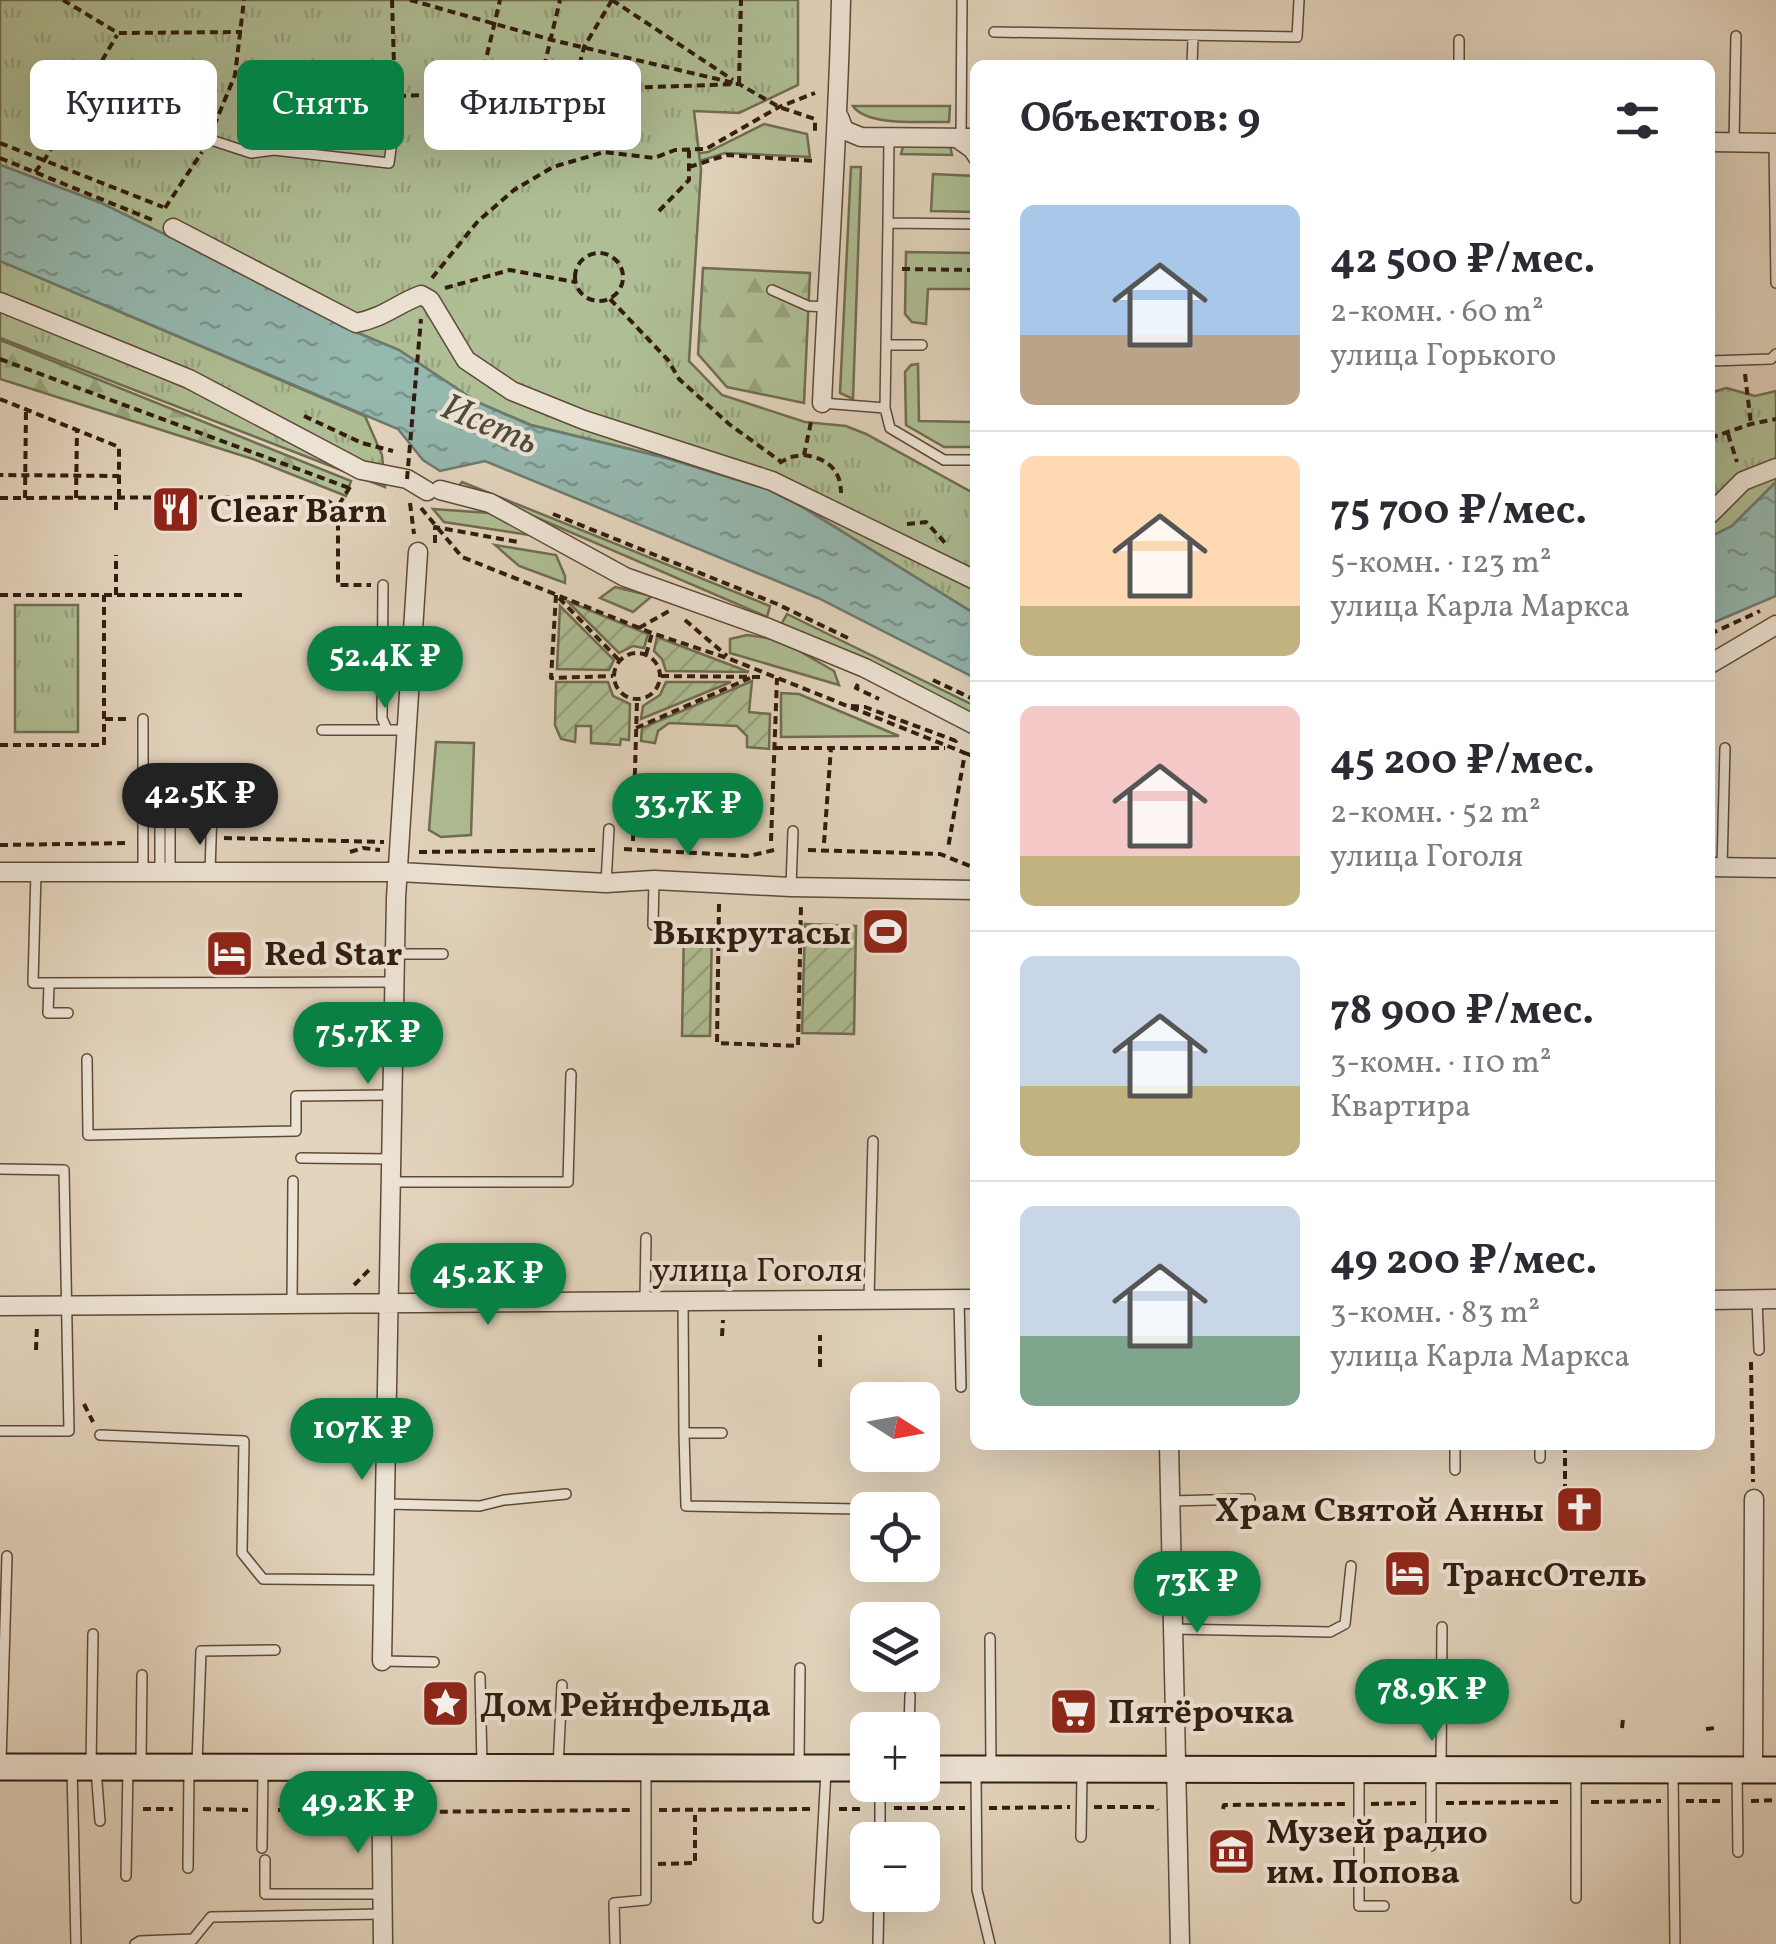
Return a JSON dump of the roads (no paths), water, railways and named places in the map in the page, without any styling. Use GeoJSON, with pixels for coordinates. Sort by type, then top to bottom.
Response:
{"type":"FeatureCollection","features":[{"type":"Feature","properties":{"kind":"main road"},"geometry":{"type":"LineString","coordinates":[[1,1767],[850,1768]]}},
{"type":"Feature","properties":{"kind":"main road"},"geometry":{"type":"LineString","coordinates":[[940,1769],[1755,1770]]}},
{"type":"Feature","properties":{"kind":"street"},"geometry":{"type":"LineString","coordinates":[[822,403],[841,0]]}},
{"type":"Feature","properties":{"kind":"street"},"geometry":{"type":"LineString","coordinates":[[838,116],[851,135],[962,138]]}},
{"type":"Feature","properties":{"kind":"street"},"geometry":{"type":"LineString","coordinates":[[1715,142],[1775,142]]}},
{"type":"Feature","properties":{"kind":"street"},"geometry":{"type":"LineString","coordinates":[[173,228],[356,323],[381,318],[402,302],[421,295],[430,300],[466,360],[512,390],[584,420],[772,481],[970,578]]}},
{"type":"Feature","properties":{"kind":"street"},"geometry":{"type":"LineString","coordinates":[[0,302],[189,379],[361,470],[490,502],[625,577],[866,668],[967,729]]}},
{"type":"Feature","properties":{"kind":"street"},"geometry":{"type":"LineString","coordinates":[[1715,509],[1743,481],[1776,468]]}},
{"type":"Feature","properties":{"kind":"street"},"geometry":{"type":"LineString","coordinates":[[382,1661],[394,982],[418,552]]}},
{"type":"Feature","properties":{"kind":"street"},"geometry":{"type":"LineString","coordinates":[[1715,661],[1776,625]]}},
{"type":"Feature","properties":{"kind":"street"},"geometry":{"type":"LineString","coordinates":[[1716,867],[1776,868]]}},
{"type":"Feature","properties":{"kind":"street"},"geometry":{"type":"LineString","coordinates":[[0,872],[399,872],[606,882],[654,880],[970,890]]}},
{"type":"Feature","properties":{"kind":"street","name":"улица Гоголя"},"geometry":{"type":"LineString","coordinates":[[0,1306],[967,1299]]}},
{"type":"Feature","properties":{"kind":"street"},"geometry":{"type":"LineString","coordinates":[[1715,1300],[1767,1300]]}},
{"type":"Feature","properties":{"kind":"street"},"geometry":{"type":"LineString","coordinates":[[1169,1450],[1180,1944]]}},
{"type":"Feature","properties":{"kind":"street"},"geometry":{"type":"LineString","coordinates":[[1754,1499],[1755,1770]]}},
{"type":"Feature","properties":{"kind":"street"},"geometry":{"type":"LineString","coordinates":[[381,1767],[383,1944]]}},
{"type":"Feature","properties":{"kind":"lane"},"geometry":{"type":"LineString","coordinates":[[962,0],[962,138]]}},
{"type":"Feature","properties":{"kind":"lane"},"geometry":{"type":"LineString","coordinates":[[994,32],[1297,37],[1299,0]]}},
{"type":"Feature","properties":{"kind":"lane"},"geometry":{"type":"LineString","coordinates":[[1734,142],[1736,36]]}},
{"type":"Feature","properties":{"kind":"lane"},"geometry":{"type":"LineString","coordinates":[[1192,38],[1192,60]]}},
{"type":"Feature","properties":{"kind":"lane"},"geometry":{"type":"LineString","coordinates":[[1459,40],[1459,60]]}},
{"type":"Feature","properties":{"kind":"lane"},"geometry":{"type":"LineString","coordinates":[[889,138],[886,408],[890,428],[944,460],[970,460]]}},
{"type":"Feature","properties":{"kind":"lane"},"geometry":{"type":"LineString","coordinates":[[1775,142],[1776,283]]}},
{"type":"Feature","properties":{"kind":"lane"},"geometry":{"type":"LineString","coordinates":[[242,150],[388,163],[390,150]]}},
{"type":"Feature","properties":{"kind":"lane"},"geometry":{"type":"LineString","coordinates":[[888,222],[970,224]]}},
{"type":"Feature","properties":{"kind":"lane"},"geometry":{"type":"LineString","coordinates":[[772,290],[808,306],[826,307]]}},
{"type":"Feature","properties":{"kind":"lane"},"geometry":{"type":"LineString","coordinates":[[886,345],[922,345]]}},
{"type":"Feature","properties":{"kind":"lane"},"geometry":{"type":"LineString","coordinates":[[1715,361],[1771,358],[1776,354]]}},
{"type":"Feature","properties":{"kind":"lane"},"geometry":{"type":"LineString","coordinates":[[822,403],[886,408]]}},
{"type":"Feature","properties":{"kind":"lane"},"geometry":{"type":"LineString","coordinates":[[382,585],[382,718],[386,730]]}},
{"type":"Feature","properties":{"kind":"lane"},"geometry":{"type":"LineString","coordinates":[[143,719],[144,843],[158,872]]}},
{"type":"Feature","properties":{"kind":"lane"},"geometry":{"type":"LineString","coordinates":[[322,730],[408,730]]}},
{"type":"Feature","properties":{"kind":"lane"},"geometry":{"type":"LineString","coordinates":[[1716,867],[1724,748]]}},
{"type":"Feature","properties":{"kind":"lane"},"geometry":{"type":"LineString","coordinates":[[210,872],[214,776]]}},
{"type":"Feature","properties":{"kind":"lane"},"geometry":{"type":"LineString","coordinates":[[158,872],[165,824]]}},
{"type":"Feature","properties":{"kind":"lane"},"geometry":{"type":"LineString","coordinates":[[606,882],[609,829]]}},
{"type":"Feature","properties":{"kind":"lane"},"geometry":{"type":"LineString","coordinates":[[791,887],[793,831]]}},
{"type":"Feature","properties":{"kind":"lane"},"geometry":{"type":"LineString","coordinates":[[36,872],[34,983],[394,982]]}},
{"type":"Feature","properties":{"kind":"lane"},"geometry":{"type":"LineString","coordinates":[[653,925],[654,880]]}},
{"type":"Feature","properties":{"kind":"lane"},"geometry":{"type":"LineString","coordinates":[[395,954],[443,954]]}},
{"type":"Feature","properties":{"kind":"lane"},"geometry":{"type":"LineString","coordinates":[[49,984],[48,1013],[68,1013]]}},
{"type":"Feature","properties":{"kind":"lane"},"geometry":{"type":"LineString","coordinates":[[87,1058],[88,1136],[296,1131],[296,1096],[392,1095]]}},
{"type":"Feature","properties":{"kind":"lane"},"geometry":{"type":"LineString","coordinates":[[391,1182],[568,1182],[571,1074]]}},
{"type":"Feature","properties":{"kind":"lane"},"geometry":{"type":"LineString","coordinates":[[869,1301],[873,1141]]}},
{"type":"Feature","properties":{"kind":"lane"},"geometry":{"type":"LineString","coordinates":[[301,1158],[391,1159]]}},
{"type":"Feature","properties":{"kind":"lane"},"geometry":{"type":"LineString","coordinates":[[0,1168],[64,1170],[69,1430],[0,1431]]}},
{"type":"Feature","properties":{"kind":"lane"},"geometry":{"type":"LineString","coordinates":[[292,1305],[294,1181]]}},
{"type":"Feature","properties":{"kind":"lane"},"geometry":{"type":"LineString","coordinates":[[646,1238],[646,1303]]}},
{"type":"Feature","properties":{"kind":"lane"},"geometry":{"type":"LineString","coordinates":[[961,1387],[967,1299]]}},
{"type":"Feature","properties":{"kind":"lane"},"geometry":{"type":"LineString","coordinates":[[1755,1353],[1767,1300]]}},
{"type":"Feature","properties":{"kind":"lane"},"geometry":{"type":"LineString","coordinates":[[683,1303],[686,1506],[850,1509]]}},
{"type":"Feature","properties":{"kind":"lane"},"geometry":{"type":"LineString","coordinates":[[684,1433],[722,1433]]}},
{"type":"Feature","properties":{"kind":"lane"},"geometry":{"type":"LineString","coordinates":[[100,1435],[244,1441],[242,1553],[264,1579],[384,1580]]}},
{"type":"Feature","properties":{"kind":"lane"},"geometry":{"type":"LineString","coordinates":[[1454,1470],[1455,1450]]}},
{"type":"Feature","properties":{"kind":"lane"},"geometry":{"type":"LineString","coordinates":[[1540,1450],[1540,1458]]}},
{"type":"Feature","properties":{"kind":"lane"},"geometry":{"type":"LineString","coordinates":[[385,1504],[480,1506],[566,1494]]}},
{"type":"Feature","properties":{"kind":"lane"},"geometry":{"type":"LineString","coordinates":[[1170,1501],[1250,1499]]}},
{"type":"Feature","properties":{"kind":"lane"},"geometry":{"type":"LineString","coordinates":[[1,1767],[7,1556]]}},
{"type":"Feature","properties":{"kind":"lane"},"geometry":{"type":"LineString","coordinates":[[1174,1630],[1330,1632],[1346,1624],[1351,1566]]}},
{"type":"Feature","properties":{"kind":"lane"},"geometry":{"type":"LineString","coordinates":[[1431,1846],[1442,1627]]}},
{"type":"Feature","properties":{"kind":"lane"},"geometry":{"type":"LineString","coordinates":[[76,1944],[93,1634]]}},
{"type":"Feature","properties":{"kind":"lane"},"geometry":{"type":"LineString","coordinates":[[990,1638],[983,1770],[976,1808],[977,1890],[990,1944]]}},
{"type":"Feature","properties":{"kind":"lane"},"geometry":{"type":"LineString","coordinates":[[188,1868],[188,1810],[202,1650],[275,1650]]}},
{"type":"Feature","properties":{"kind":"lane"},"geometry":{"type":"LineString","coordinates":[[382,1661],[434,1662]]}},
{"type":"Feature","properties":{"kind":"lane"},"geometry":{"type":"LineString","coordinates":[[799,1768],[800,1668]]}},
{"type":"Feature","properties":{"kind":"lane"},"geometry":{"type":"LineString","coordinates":[[126,1876],[142,1675]]}},
{"type":"Feature","properties":{"kind":"lane"},"geometry":{"type":"LineString","coordinates":[[480,1677],[482,1766]]}},
{"type":"Feature","properties":{"kind":"lane"},"geometry":{"type":"LineString","coordinates":[[558,1767],[562,1685]]}},
{"type":"Feature","properties":{"kind":"lane"},"geometry":{"type":"LineString","coordinates":[[910,1695],[910,1712]]}},
{"type":"Feature","properties":{"kind":"lane"},"geometry":{"type":"LineString","coordinates":[[86,1766],[100,1821]]}},
{"type":"Feature","properties":{"kind":"lane"},"geometry":{"type":"LineString","coordinates":[[262,1848],[263,1766]]}},
{"type":"Feature","properties":{"kind":"lane"},"geometry":{"type":"LineString","coordinates":[[615,1944],[614,1902],[646,1900],[646,1768]]}},
{"type":"Feature","properties":{"kind":"lane"},"geometry":{"type":"LineString","coordinates":[[818,1918],[826,1768]]}},
{"type":"Feature","properties":{"kind":"lane"},"geometry":{"type":"LineString","coordinates":[[1359,1770],[1359,1906],[1384,1906]]}},
{"type":"Feature","properties":{"kind":"lane"},"geometry":{"type":"LineString","coordinates":[[1738,1852],[1737,1801],[1755,1770]]}},
{"type":"Feature","properties":{"kind":"lane"},"geometry":{"type":"LineString","coordinates":[[1081,1836],[1082,1771]]}},
{"type":"Feature","properties":{"kind":"lane"},"geometry":{"type":"LineString","coordinates":[[1576,1771],[1576,1898]]}},
{"type":"Feature","properties":{"kind":"lane"},"geometry":{"type":"LineString","coordinates":[[1673,1771],[1676,1944]]}},
{"type":"Feature","properties":{"kind":"lane"},"geometry":{"type":"LineString","coordinates":[[265,1860],[264,1894],[382,1894]]}},
{"type":"Feature","properties":{"kind":"lane"},"geometry":{"type":"LineString","coordinates":[[878,1942],[879,1912]]}},
{"type":"Feature","properties":{"kind":"lane"},"geometry":{"type":"LineString","coordinates":[[134,1944],[192,1942],[211,1917],[383,1914]]}},
{"type":"Feature","properties":{"kind":"water","name":"Исеть"},"geometry":{"type":"Polygon","coordinates":[[[0,165],[101,203],[399,350],[477,402],[530,425],[666,458],[767,489],[802,507],[970,611],[970,675],[818,598],[485,461],[440,471],[423,460],[398,429],[0,261],[0,165]]]}},
{"type":"Feature","properties":{"kind":"water"},"geometry":{"type":"Polygon","coordinates":[[[1776,482],[1776,596],[1715,622],[1715,534],[1732,526],[1776,482]]]}},
{"type":"Feature","properties":{"kind":"place","name":"Clear Barn"},"geometry":{"type":"Point","coordinates":[175,510]}},
{"type":"Feature","properties":{"kind":"place","name":"Выкрутасы"},"geometry":{"type":"Point","coordinates":[886,932]}},
{"type":"Feature","properties":{"kind":"place","name":"Red Star"},"geometry":{"type":"Point","coordinates":[229,953]}},
{"type":"Feature","properties":{"kind":"place","name":"Храм Святой Анны"},"geometry":{"type":"Point","coordinates":[1579,1509]}},
{"type":"Feature","properties":{"kind":"place","name":"ТрансОтель"},"geometry":{"type":"Point","coordinates":[1407,1574]}},
{"type":"Feature","properties":{"kind":"place","name":"Дом Рейнфельда"},"geometry":{"type":"Point","coordinates":[445,1704]}},
{"type":"Feature","properties":{"kind":"place","name":"Пятёрочка"},"geometry":{"type":"Point","coordinates":[1073,1711]}},
{"type":"Feature","properties":{"kind":"place","name":"Музей радио им. Попова"},"geometry":{"type":"Point","coordinates":[1231,1851]}}]}
